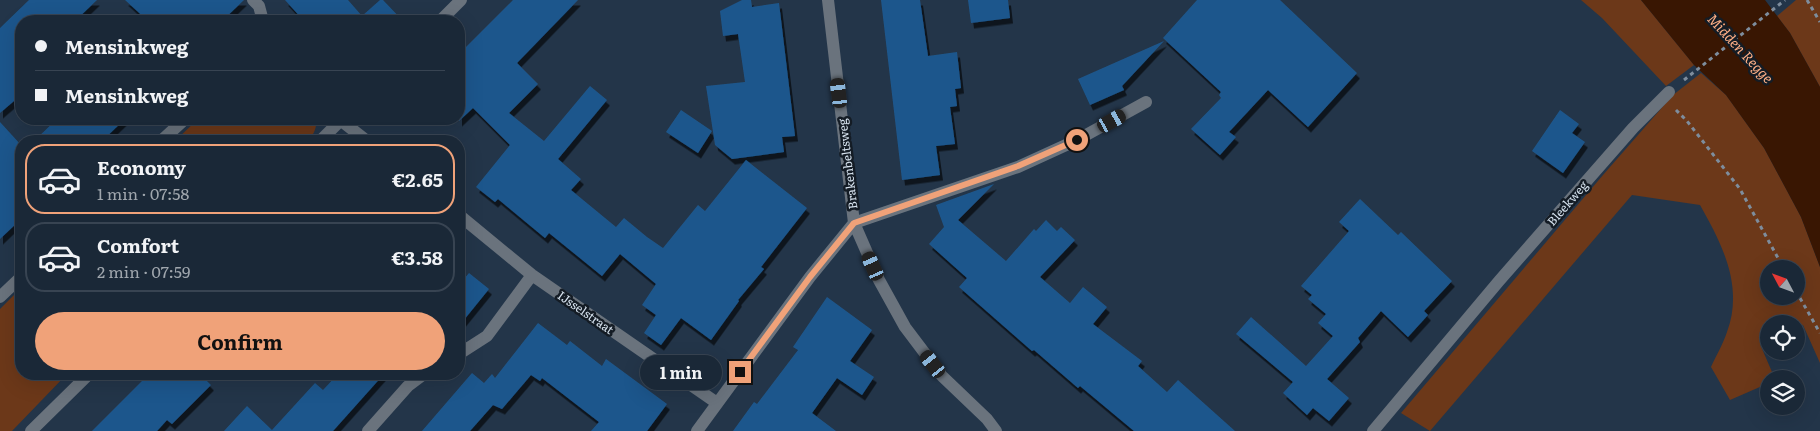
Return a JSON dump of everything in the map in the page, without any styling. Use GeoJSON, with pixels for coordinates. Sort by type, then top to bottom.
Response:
{"type":"FeatureCollection","features":[{"type":"Feature","properties":{"kind":"street"},"geometry":{"type":"LineString","coordinates":[[253,0],[259,6],[261,15]]}},
{"type":"Feature","properties":{"kind":"street"},"geometry":{"type":"LineString","coordinates":[[446,15],[461,0]]}},
{"type":"Feature","properties":{"kind":"street","name":"Brakenbeltsweg"},"geometry":{"type":"LineString","coordinates":[[828,0],[854,223],[879,280],[905,328],[942,376],[987,419],[996,431]]}},
{"type":"Feature","properties":{"kind":"street","name":"Bleekweg"},"geometry":{"type":"LineString","coordinates":[[1373,431],[1512,266],[1633,128],[1666,94]]}},
{"type":"Feature","properties":{"kind":"street"},"geometry":{"type":"LineString","coordinates":[[697,431],[810,277],[854,223],[1018,166],[1077,140],[1146,102]]}},
{"type":"Feature","properties":{"kind":"street"},"geometry":{"type":"LineString","coordinates":[[168,135],[178,125]]}},
{"type":"Feature","properties":{"kind":"street"},"geometry":{"type":"LineString","coordinates":[[325,135],[335,125]]}},
{"type":"Feature","properties":{"kind":"street"},"geometry":{"type":"LineString","coordinates":[[347,125],[360,135]]}},
{"type":"Feature","properties":{"kind":"street","name":"IJsselstraat"},"geometry":{"type":"LineString","coordinates":[[465,221],[532,275],[717,403]]}},
{"type":"Feature","properties":{"kind":"street"},"geometry":{"type":"LineString","coordinates":[[465,350],[487,336],[532,275]]}},
{"type":"Feature","properties":{"kind":"street"},"geometry":{"type":"LineString","coordinates":[[0,297],[15,283]]}},
{"type":"Feature","properties":{"kind":"street"},"geometry":{"type":"LineString","coordinates":[[31,431],[83,380]]}},
{"type":"Feature","properties":{"kind":"street"},"geometry":{"type":"LineString","coordinates":[[368,431],[408,386],[416,380]]}},
{"type":"Feature","properties":{"kind":"path"},"geometry":{"type":"LineString","coordinates":[[1779,260],[1740,189],[1666,94],[1785,0]]}},
{"type":"Feature","properties":{"kind":"path"},"geometry":{"type":"LineString","coordinates":[[1807,0],[1820,22]]}},
{"type":"Feature","properties":{"kind":"path"},"geometry":{"type":"LineString","coordinates":[[1804,305],[1820,333]]}},
{"type":"Feature","properties":{"kind":"shaded area"},"geometry":{"type":"Polygon","coordinates":[[[1581,0],[1641,0],[1694,65],[1666,86],[1602,18],[1581,0]]]}},
{"type":"Feature","properties":{"kind":"shaded area"},"geometry":{"type":"Polygon","coordinates":[[[1796,0],[1820,0],[1820,87],[1790,33],[1777,16],[1796,0]]]}},
{"type":"Feature","properties":{"kind":"shaded area"},"geometry":{"type":"Polygon","coordinates":[[[1701,73],[1726,95],[1764,148],[1801,217],[1820,267],[1820,363],[1805,329],[1805,315],[1760,315],[1760,360],[1767,360],[1771,370],[1760,370],[1760,387],[1730,400],[1711,367],[1727,332],[1732,315],[1733,298],[1728,266],[1716,235],[1700,205],[1632,195],[1430,431],[1401,413],[1673,95],[1701,73]]]}},
{"type":"Feature","properties":{"kind":"shaded area"},"geometry":{"type":"Polygon","coordinates":[[[192,125],[316,125],[312,135],[181,135],[192,125]]]}},
{"type":"Feature","properties":{"kind":"shaded area"},"geometry":{"type":"Polygon","coordinates":[[[15,294],[15,380],[61,380],[12,431],[0,431],[0,309],[15,294]]]}},
{"type":"Feature","properties":{"kind":"water","name":"Midden Regge"},"geometry":{"type":"Polygon","coordinates":[[[1641,0],[1765,0],[1790,33],[1820,87],[1820,267],[1801,217],[1764,148],[1726,95],[1694,65],[1641,0]]]}},
{"type":"Feature","properties":{"kind":"building"},"geometry":{"type":"Polygon","coordinates":[[[29,0],[97,0],[81,15],[15,15],[15,100],[0,113],[0,28],[29,0]]]}},
{"type":"Feature","properties":{"kind":"building"},"geometry":{"type":"Polygon","coordinates":[[[125,0],[244,0],[228,15],[141,15],[125,0]]]}},
{"type":"Feature","properties":{"kind":"building"},"geometry":{"type":"Polygon","coordinates":[[[285,0],[348,0],[361,15],[299,15],[285,0]]]}},
{"type":"Feature","properties":{"kind":"building"},"geometry":{"type":"Polygon","coordinates":[[[380,0],[383,0],[397,15],[363,15],[380,0]]]}},
{"type":"Feature","properties":{"kind":"building"},"geometry":{"type":"Polygon","coordinates":[[[513,0],[578,0],[517,63],[538,84],[509,113],[544,141],[590,86],[607,100],[558,159],[581,179],[571,190],[616,227],[624,218],[663,248],[698,205],[705,211],[746,160],[807,208],[761,267],[764,269],[738,300],[711,340],[681,318],[661,345],[644,333],[656,315],[642,305],[656,284],[620,254],[602,276],[549,233],[545,238],[498,199],[495,202],[476,187],[510,145],[473,108],[465,115],[465,48],[513,0]]]}},
{"type":"Feature","properties":{"kind":"building"},"geometry":{"type":"Polygon","coordinates":[[[742,0],[751,0],[752,7],[779,3],[795,136],[782,137],[784,152],[732,159],[715,145],[706,86],[745,82],[738,34],[723,36],[720,11],[742,0]]]}},
{"type":"Feature","properties":{"kind":"building"},"geometry":{"type":"Polygon","coordinates":[[[881,0],[920,0],[928,56],[957,52],[961,88],[955,89],[957,106],[950,107],[955,144],[936,146],[940,175],[902,180],[881,0]]]}},
{"type":"Feature","properties":{"kind":"building"},"geometry":{"type":"Polygon","coordinates":[[[968,0],[1008,0],[1010,18],[971,23],[968,0]]]}},
{"type":"Feature","properties":{"kind":"building"},"geometry":{"type":"Polygon","coordinates":[[[1197,0],[1280,0],[1357,73],[1308,127],[1268,90],[1229,132],[1236,137],[1220,155],[1191,129],[1221,98],[1219,95],[1221,92],[1163,38],[1197,0]]]}},
{"type":"Feature","properties":{"kind":"building"},"geometry":{"type":"Polygon","coordinates":[[[1164,41],[1122,86],[1124,90],[1090,105],[1078,79],[1164,41]]]}},
{"type":"Feature","properties":{"kind":"building"},"geometry":{"type":"Polygon","coordinates":[[[681,110],[712,131],[698,153],[666,132],[681,110]]]}},
{"type":"Feature","properties":{"kind":"building"},"geometry":{"type":"Polygon","coordinates":[[[1560,110],[1579,124],[1572,133],[1585,142],[1563,173],[1532,151],[1560,110]]]}},
{"type":"Feature","properties":{"kind":"building"},"geometry":{"type":"Polygon","coordinates":[[[0,122],[15,138],[15,225],[0,239],[0,122]]]}},
{"type":"Feature","properties":{"kind":"building"},"geometry":{"type":"Polygon","coordinates":[[[51,125],[119,125],[108,135],[40,135],[51,125]]]}},
{"type":"Feature","properties":{"kind":"building"},"geometry":{"type":"Polygon","coordinates":[[[994,184],[958,220],[1006,261],[1034,229],[1036,231],[1046,220],[1057,231],[1061,227],[1075,240],[1040,277],[1070,303],[1083,287],[1107,307],[1093,324],[1142,361],[1138,366],[1167,392],[1178,380],[1235,431],[1134,431],[1080,386],[1078,388],[1034,350],[1032,351],[959,287],[967,278],[929,244],[944,227],[936,205],[994,184]]]}},
{"type":"Feature","properties":{"kind":"building"},"geometry":{"type":"Polygon","coordinates":[[[1360,199],[1398,235],[1401,232],[1452,281],[1424,311],[1428,315],[1408,337],[1381,311],[1358,338],[1360,342],[1327,379],[1349,398],[1329,421],[1313,408],[1307,415],[1283,393],[1293,382],[1236,334],[1251,317],[1306,366],[1333,336],[1318,323],[1326,314],[1308,299],[1312,295],[1301,286],[1349,231],[1339,222],[1360,199]]]}},
{"type":"Feature","properties":{"kind":"building"},"geometry":{"type":"Polygon","coordinates":[[[469,273],[489,289],[465,319],[465,278],[469,273]]]}},
{"type":"Feature","properties":{"kind":"building"},"geometry":{"type":"Polygon","coordinates":[[[827,297],[872,330],[850,361],[874,377],[862,395],[837,378],[812,413],[836,431],[733,431],[754,402],[757,404],[798,350],[793,347],[827,297]]]}},
{"type":"Feature","properties":{"kind":"building"},"geometry":{"type":"Polygon","coordinates":[[[538,323],[567,345],[570,341],[602,366],[606,359],[667,404],[647,431],[591,431],[599,422],[542,378],[540,381],[531,375],[502,409],[493,405],[470,431],[422,431],[472,373],[484,383],[492,374],[495,378],[538,323]]]}},
{"type":"Feature","properties":{"kind":"building"},"geometry":{"type":"Polygon","coordinates":[[[143,380],[206,380],[211,385],[172,424],[167,420],[157,431],[92,431],[143,380]]]}},
{"type":"Feature","properties":{"kind":"building"},"geometry":{"type":"Polygon","coordinates":[[[332,380],[379,380],[333,431],[224,431],[247,406],[272,430],[315,383],[323,390],[332,380]]]}},
{"type":"Feature","properties":{"kind":"route"},"geometry":{"type":"LineString","coordinates":[[740,372],[826,256],[854,223],[1018,166],[1077,140]]}}]}
